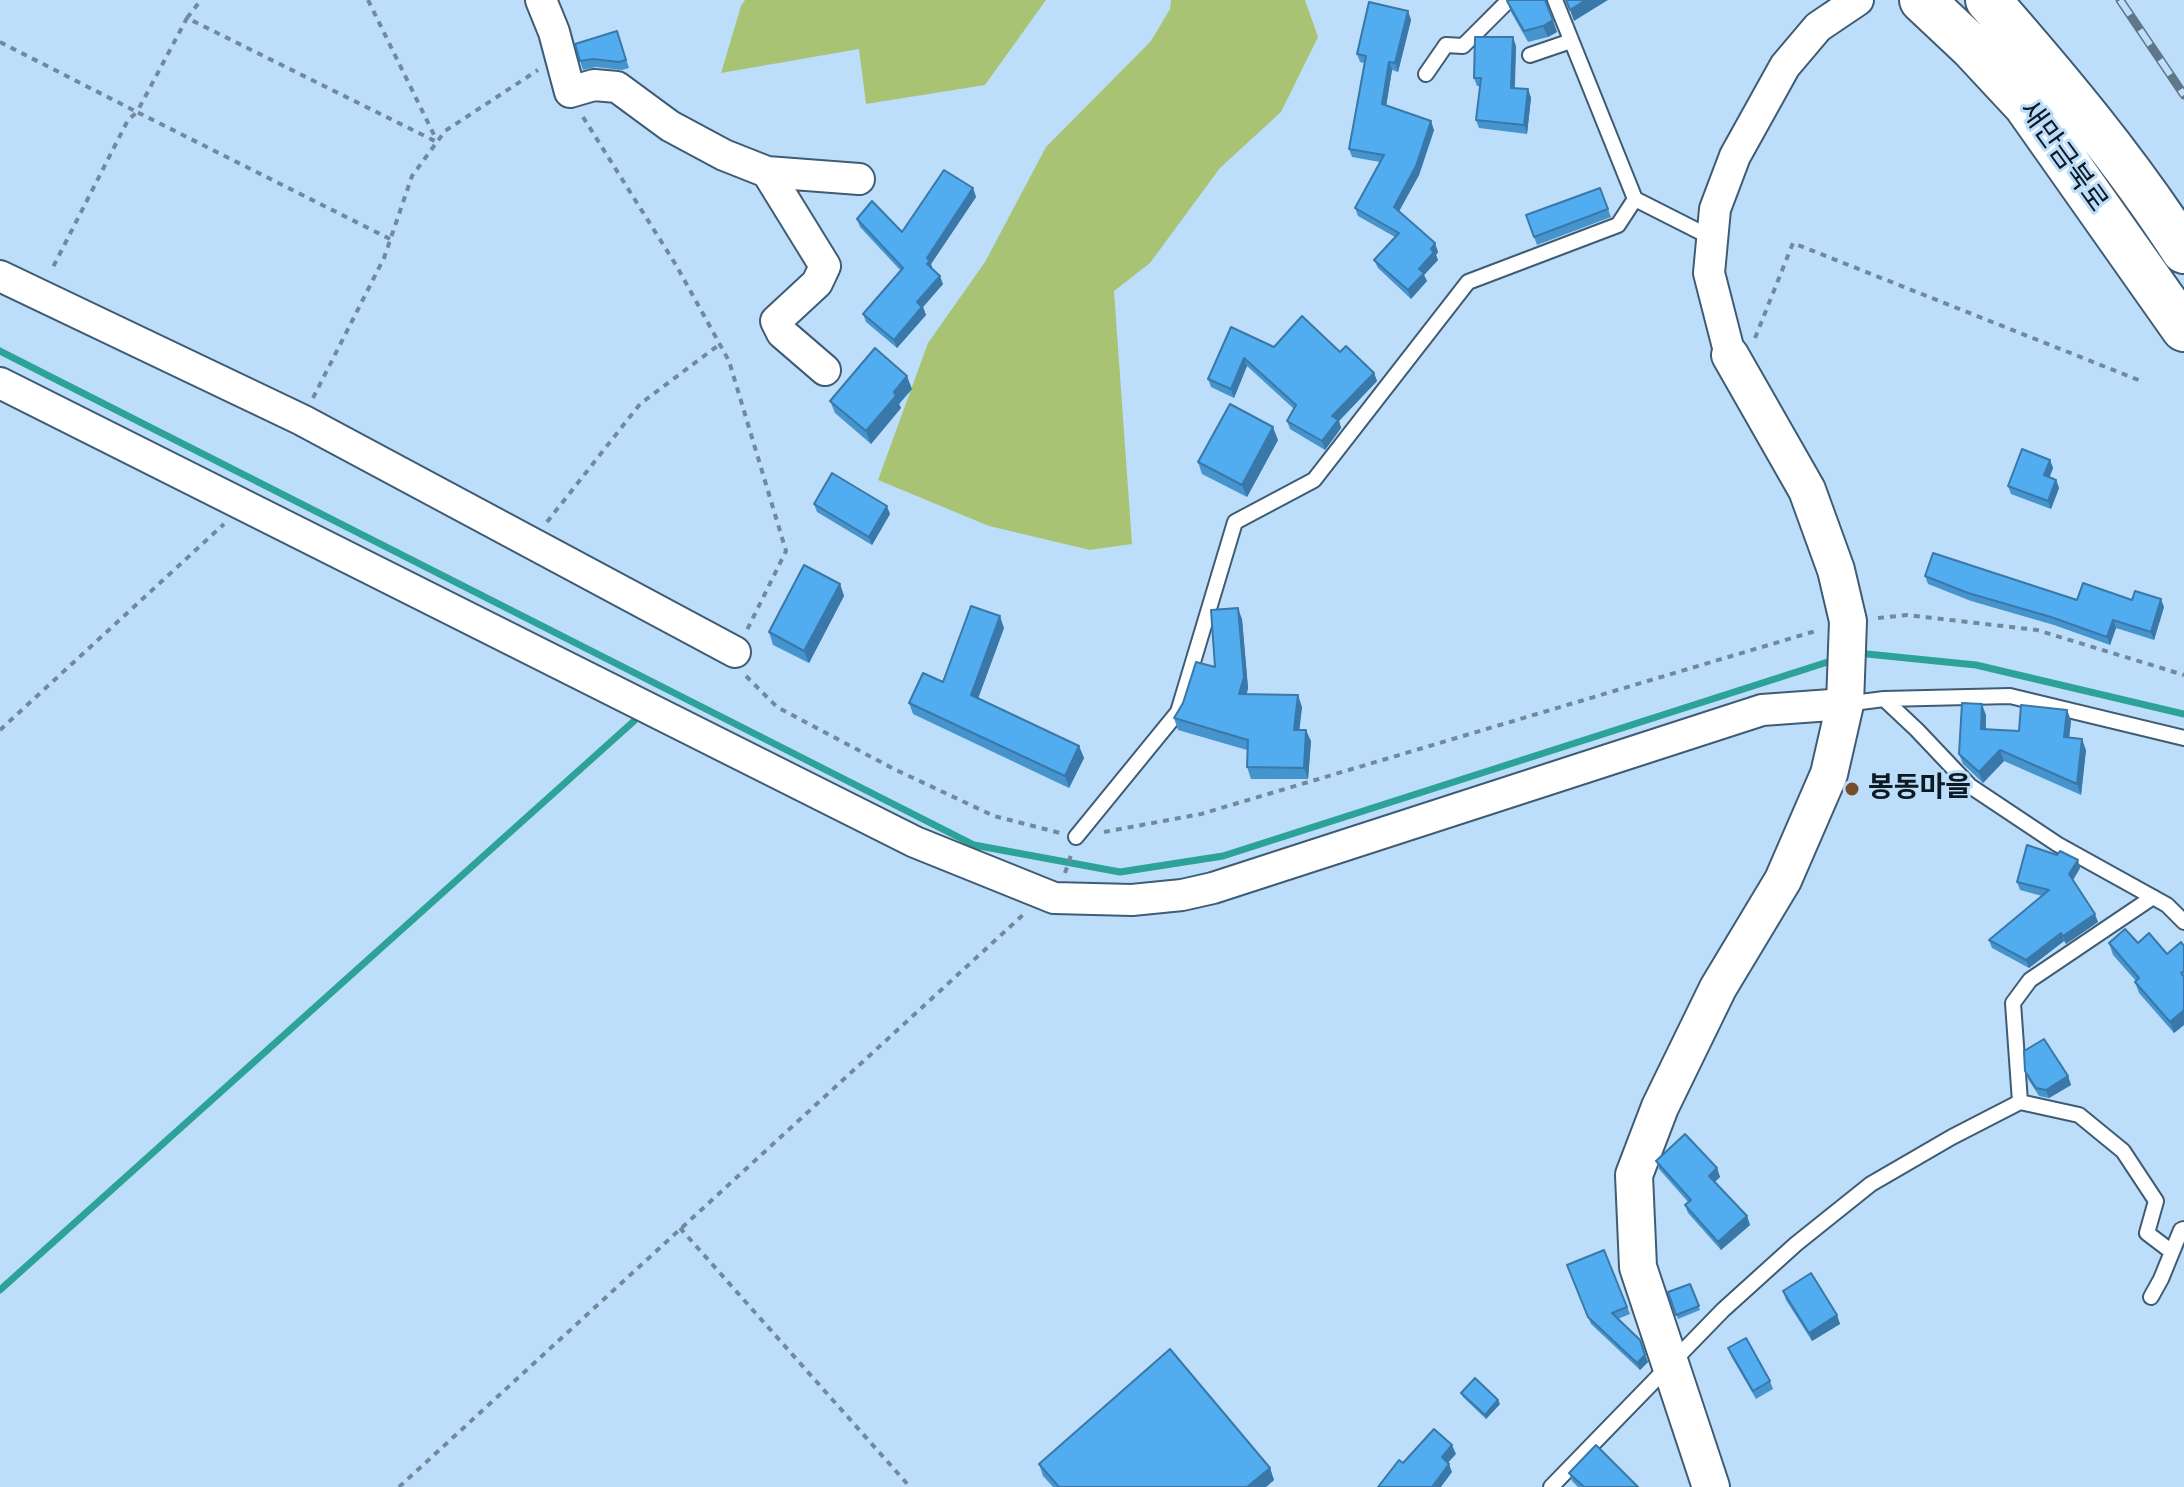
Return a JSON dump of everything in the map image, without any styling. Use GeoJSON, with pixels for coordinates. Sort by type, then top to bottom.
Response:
{"type":"FeatureCollection","features":[{"type":"Feature","properties":{"kind":"highway","name":"새만금북로"},"geometry":{"type":"LineString","coordinates":[[1922,0],[1972,47],[2026,105],[2184,329]]}},
{"type":"Feature","properties":{"kind":"highway","name":"새만금북로"},"geometry":{"type":"LineString","coordinates":[[1988,0],[2063,86],[2154,204],[2184,251]]}},
{"type":"Feature","properties":{"kind":"street"},"geometry":{"type":"LineString","coordinates":[[541,0],[570,92],[594,85],[617,87],[670,126],[724,155],[767,172],[859,179]]}},
{"type":"Feature","properties":{"kind":"street"},"geometry":{"type":"LineString","coordinates":[[1711,1487],[1638,1267],[1634,1175],[1660,1107],[1718,988],[1783,880],[1829,774],[1845,704],[1848,621],[1836,570],[1807,490],[1730,355],[1709,273],[1712,239],[1715,209],[1735,156],[1785,66],[1818,27],[1858,0]]}},
{"type":"Feature","properties":{"kind":"street"},"geometry":{"type":"LineString","coordinates":[[767,172],[825,266],[817,283],[776,321],[782,333],[825,370]]}},
{"type":"Feature","properties":{"kind":"street"},"geometry":{"type":"LineString","coordinates":[[0,276],[302,420],[735,652]]}},
{"type":"Feature","properties":{"kind":"street"},"geometry":{"type":"LineString","coordinates":[[0,383],[915,842],[1058,892],[1132,900],[1213,888],[1762,710],[1845,704]]}},
{"type":"Feature","properties":{"kind":"lane"},"geometry":{"type":"LineString","coordinates":[[1426,74],[1446,45],[1463,46],[1509,0]]}},
{"type":"Feature","properties":{"kind":"lane"},"geometry":{"type":"LineString","coordinates":[[1555,0],[1635,199],[1712,239]]}},
{"type":"Feature","properties":{"kind":"lane"},"geometry":{"type":"LineString","coordinates":[[1530,55],[1571,41]]}},
{"type":"Feature","properties":{"kind":"lane"},"geometry":{"type":"LineString","coordinates":[[1074,844],[1178,712],[1235,522],[1314,480],[1468,282],[1618,225],[1635,199]]}},
{"type":"Feature","properties":{"kind":"lane"},"geometry":{"type":"LineString","coordinates":[[1845,704],[1884,699],[2010,696],[2184,738]]}},
{"type":"Feature","properties":{"kind":"lane"},"geometry":{"type":"LineString","coordinates":[[1884,699],[1970,786],[2057,844],[2167,905],[2184,922]]}},
{"type":"Feature","properties":{"kind":"lane"},"geometry":{"type":"LineString","coordinates":[[2020,1102],[2013,1003],[2030,980],[2153,897]]}},
{"type":"Feature","properties":{"kind":"lane"},"geometry":{"type":"LineString","coordinates":[[1551,1487],[1723,1310],[1796,1244],[1871,1184],[2020,1102],[2079,1115],[2123,1151],[2156,1201],[2147,1233],[2172,1252]]}},
{"type":"Feature","properties":{"kind":"lane"},"geometry":{"type":"LineString","coordinates":[[2151,1297],[2184,1229]]}},
{"type":"Feature","properties":{"kind":"path"},"geometry":{"type":"LineString","coordinates":[[39,295],[128,120],[137,112],[187,18],[201,0]]}},
{"type":"Feature","properties":{"kind":"path"},"geometry":{"type":"LineString","coordinates":[[368,0],[437,142]]}},
{"type":"Feature","properties":{"kind":"path"},"geometry":{"type":"LineString","coordinates":[[187,18],[437,142]]}},
{"type":"Feature","properties":{"kind":"path"},"geometry":{"type":"LineString","coordinates":[[0,42],[390,239]]}},
{"type":"Feature","properties":{"kind":"path"},"geometry":{"type":"LineString","coordinates":[[302,420],[384,258],[412,176],[445,131],[560,56]]}},
{"type":"Feature","properties":{"kind":"path"},"geometry":{"type":"LineString","coordinates":[[570,92],[676,265],[729,361],[786,551],[730,660],[777,707],[894,769],[994,816],[1074,844],[1201,814],[1848,621],[1907,615],[2037,630],[2184,675]]}},
{"type":"Feature","properties":{"kind":"path"},"geometry":{"type":"LineString","coordinates":[[1730,355],[1758,337],[1793,243],[2141,381]]}},
{"type":"Feature","properties":{"kind":"path"},"geometry":{"type":"LineString","coordinates":[[531,542],[640,404],[720,344]]}},
{"type":"Feature","properties":{"kind":"path"},"geometry":{"type":"LineString","coordinates":[[0,730],[243,505]]}},
{"type":"Feature","properties":{"kind":"path"},"geometry":{"type":"LineString","coordinates":[[399,1487],[1024,914],[1058,892],[1074,844]]}},
{"type":"Feature","properties":{"kind":"path"},"geometry":{"type":"LineString","coordinates":[[680,1228],[910,1487]]}},
{"type":"Feature","properties":{"kind":"green space"},"geometry":{"type":"Polygon","coordinates":[[[745,0],[1046,0],[985,85],[866,104],[859,49],[721,73],[745,0]]]}},
{"type":"Feature","properties":{"kind":"green space"},"geometry":{"type":"Polygon","coordinates":[[[1171,0],[1305,0],[1318,37],[1281,112],[1220,168],[1150,263],[1114,291],[1132,544],[1090,550],[989,526],[878,480],[928,343],[985,262],[1046,147],[1151,41],[1170,9],[1171,0]]]}},
{"type":"Feature","properties":{"kind":"building"},"geometry":{"type":"Polygon","coordinates":[[[1508,0],[1545,0],[1553,20],[1524,31],[1508,0]]]}},
{"type":"Feature","properties":{"kind":"building"},"geometry":{"type":"Polygon","coordinates":[[[1566,0],[1586,0],[1570,10],[1566,0]]]}},
{"type":"Feature","properties":{"kind":"building"},"geometry":{"type":"Polygon","coordinates":[[[1369,2],[1408,11],[1395,63],[1389,62],[1382,104],[1431,121],[1416,166],[1394,207],[1435,243],[1431,249],[1434,252],[1419,269],[1424,273],[1408,290],[1374,260],[1399,233],[1355,208],[1384,155],[1349,149],[1366,56],[1357,54],[1369,2]]]}},
{"type":"Feature","properties":{"kind":"building"},"geometry":{"type":"Polygon","coordinates":[[[617,31],[626,60],[580,61],[575,44],[617,31]]]}},
{"type":"Feature","properties":{"kind":"building"},"geometry":{"type":"Polygon","coordinates":[[[1475,37],[1513,37],[1511,88],[1528,89],[1524,125],[1476,120],[1481,78],[1474,78],[1475,37]]]}},
{"type":"Feature","properties":{"kind":"building"},"geometry":{"type":"Polygon","coordinates":[[[944,170],[973,188],[927,258],[930,261],[927,264],[940,276],[917,302],[922,307],[894,340],[863,314],[903,268],[857,219],[872,201],[902,232],[944,170]]]}},
{"type":"Feature","properties":{"kind":"building"},"geometry":{"type":"Polygon","coordinates":[[[1600,188],[1608,209],[1534,237],[1526,215],[1600,188]]]}},
{"type":"Feature","properties":{"kind":"building"},"geometry":{"type":"Polygon","coordinates":[[[1302,316],[1340,352],[1346,346],[1374,373],[1332,416],[1338,420],[1322,441],[1287,421],[1296,405],[1244,358],[1231,389],[1208,379],[1231,327],[1274,347],[1302,316]]]}},
{"type":"Feature","properties":{"kind":"building"},"geometry":{"type":"Polygon","coordinates":[[[875,348],[907,376],[894,392],[896,396],[866,431],[830,401],[875,348]]]}},
{"type":"Feature","properties":{"kind":"building"},"geometry":{"type":"Polygon","coordinates":[[[1230,404],[1273,427],[1242,485],[1198,462],[1230,404]]]}},
{"type":"Feature","properties":{"kind":"building"},"geometry":{"type":"Polygon","coordinates":[[[2022,449],[2050,460],[2044,475],[2056,480],[2048,501],[2008,486],[2022,449]]]}},
{"type":"Feature","properties":{"kind":"building"},"geometry":{"type":"Polygon","coordinates":[[[832,473],[887,506],[869,537],[814,504],[832,473]]]}},
{"type":"Feature","properties":{"kind":"building"},"geometry":{"type":"Polygon","coordinates":[[[1933,553],[2077,600],[2083,583],[2132,600],[2135,591],[2161,599],[2151,632],[2113,620],[2107,637],[1968,593],[1925,576],[1933,553]]]}},
{"type":"Feature","properties":{"kind":"building"},"geometry":{"type":"Polygon","coordinates":[[[804,565],[840,584],[804,651],[769,632],[804,565]]]}},
{"type":"Feature","properties":{"kind":"building"},"geometry":{"type":"Polygon","coordinates":[[[971,606],[1000,616],[971,695],[1079,746],[1065,776],[909,703],[923,673],[943,682],[971,606]]]}},
{"type":"Feature","properties":{"kind":"building"},"geometry":{"type":"Polygon","coordinates":[[[1238,608],[1244,677],[1239,694],[1298,695],[1294,730],[1306,730],[1304,768],[1247,767],[1248,740],[1174,718],[1183,703],[1196,662],[1215,667],[1211,610],[1238,608]]]}},
{"type":"Feature","properties":{"kind":"building"},"geometry":{"type":"Polygon","coordinates":[[[1962,703],[1982,704],[1981,729],[2019,731],[2021,705],[2067,710],[2064,737],[2082,739],[2077,784],[2000,750],[1979,772],[1959,754],[1962,703]]]}},
{"type":"Feature","properties":{"kind":"building"},"geometry":{"type":"Polygon","coordinates":[[[2027,845],[2057,855],[2060,851],[2078,860],[2069,874],[2095,914],[2063,936],[2061,933],[2026,960],[1989,940],[2049,890],[2017,882],[2027,845]]]}},
{"type":"Feature","properties":{"kind":"building"},"geometry":{"type":"Polygon","coordinates":[[[2125,929],[2138,943],[2149,933],[2167,954],[2181,942],[2184,946],[2184,971],[2181,973],[2184,977],[2184,1010],[2170,1022],[2135,982],[2139,978],[2109,943],[2125,929]]]}},
{"type":"Feature","properties":{"kind":"building"},"geometry":{"type":"Polygon","coordinates":[[[2044,1039],[2068,1076],[2046,1090],[2036,1088],[2025,1071],[2024,1051],[2044,1039]]]}},
{"type":"Feature","properties":{"kind":"building"},"geometry":{"type":"Polygon","coordinates":[[[1685,1134],[1717,1168],[1709,1176],[1747,1216],[1718,1242],[1685,1205],[1691,1200],[1656,1161],[1685,1134]]]}},
{"type":"Feature","properties":{"kind":"building"},"geometry":{"type":"Polygon","coordinates":[[[1604,1250],[1627,1307],[1612,1313],[1640,1340],[1645,1355],[1637,1363],[1588,1317],[1567,1265],[1604,1250]]]}},
{"type":"Feature","properties":{"kind":"building"},"geometry":{"type":"Polygon","coordinates":[[[1811,1273],[1837,1315],[1809,1333],[1783,1291],[1811,1273]]]}},
{"type":"Feature","properties":{"kind":"building"},"geometry":{"type":"Polygon","coordinates":[[[1690,1284],[1699,1306],[1676,1315],[1668,1292],[1690,1284]]]}},
{"type":"Feature","properties":{"kind":"building"},"geometry":{"type":"Polygon","coordinates":[[[1746,1338],[1770,1381],[1753,1391],[1728,1348],[1746,1338]]]}},
{"type":"Feature","properties":{"kind":"building"},"geometry":{"type":"Polygon","coordinates":[[[1170,1349],[1270,1468],[1247,1487],[1059,1487],[1039,1464],[1170,1349]]]}},
{"type":"Feature","properties":{"kind":"building"},"geometry":{"type":"Polygon","coordinates":[[[1475,1378],[1498,1400],[1485,1415],[1461,1393],[1475,1378]]]}},
{"type":"Feature","properties":{"kind":"building"},"geometry":{"type":"Polygon","coordinates":[[[1434,1429],[1452,1445],[1442,1457],[1449,1464],[1432,1487],[1378,1487],[1399,1460],[1403,1463],[1434,1429]]]}},
{"type":"Feature","properties":{"kind":"building"},"geometry":{"type":"Polygon","coordinates":[[[1596,1445],[1638,1487],[1584,1487],[1569,1473],[1596,1445]]]}},
{"type":"Feature","properties":{"kind":"waterway"},"geometry":{"type":"LineString","coordinates":[[0,351],[974,845],[1120,872],[1223,856],[1837,659]]}},
{"type":"Feature","properties":{"kind":"waterway"},"geometry":{"type":"LineString","coordinates":[[1857,653],[1976,665],[2184,714]]}},
{"type":"Feature","properties":{"kind":"waterway"},"geometry":{"type":"LineString","coordinates":[[0,1290],[634,721]]}},
{"type":"Feature","properties":{"kind":"railway"},"geometry":{"type":"LineString","coordinates":[[2120,0],[2184,95]]}},
{"type":"Feature","properties":{"kind":"place","name":"봉동마을"},"geometry":{"type":"Point","coordinates":[1852,789]}}]}
